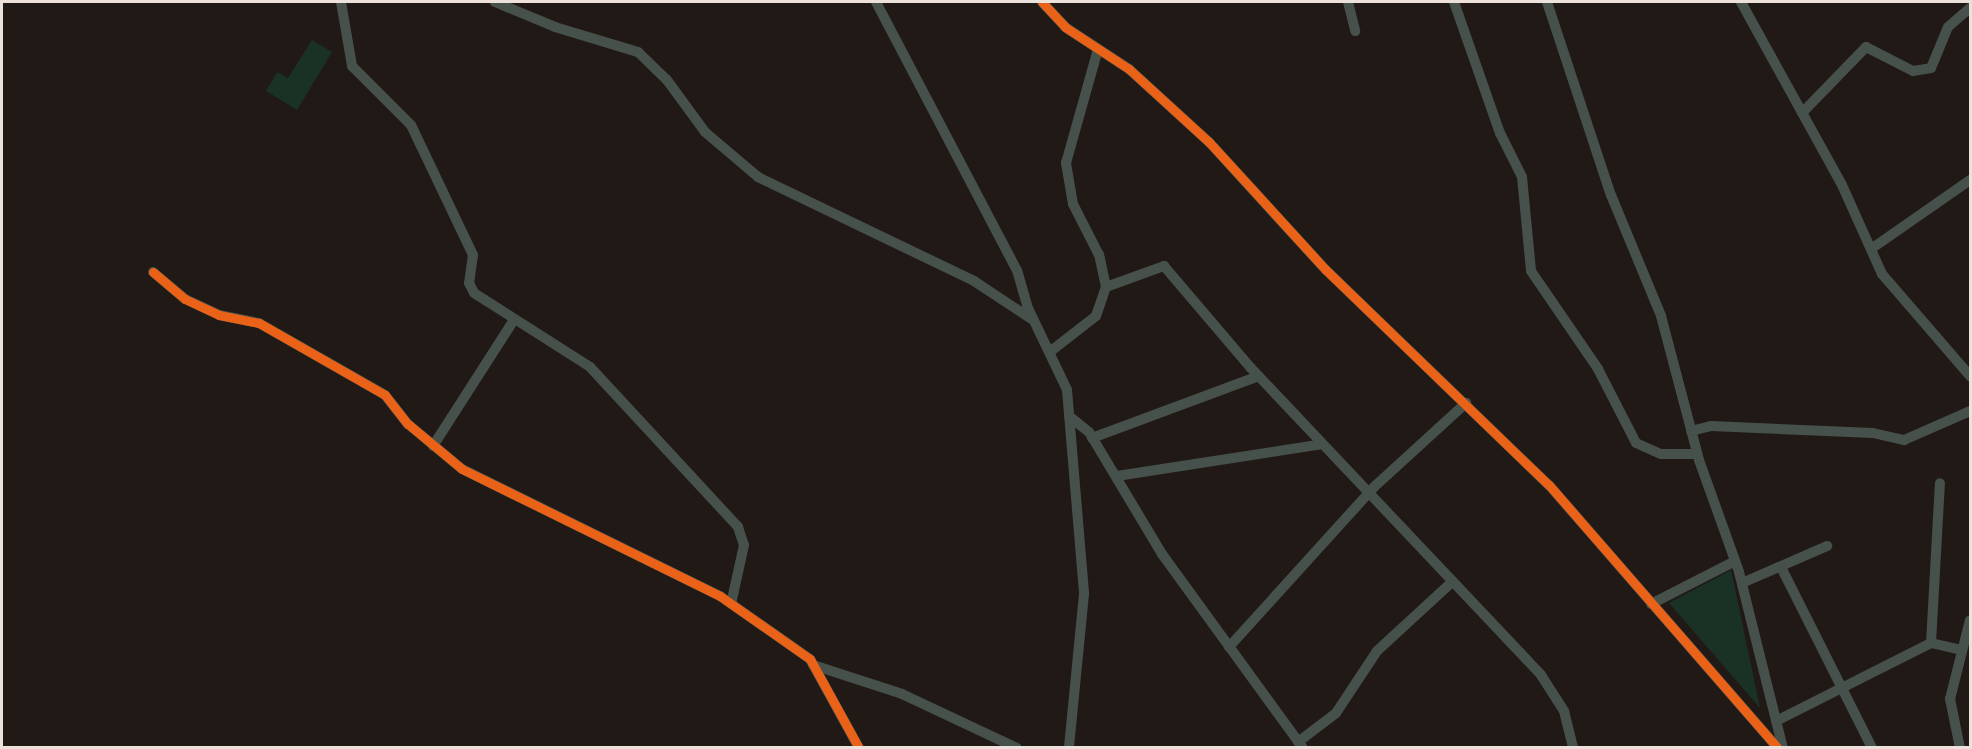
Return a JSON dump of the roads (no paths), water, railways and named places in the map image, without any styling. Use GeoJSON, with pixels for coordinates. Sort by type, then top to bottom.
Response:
{"type":"FeatureCollection","features":[{"type":"Feature","properties":{"kind":"street"},"geometry":{"type":"LineString","coordinates":[[341,2],[352,66],[411,125],[473,255],[469,283],[474,293],[590,367],[738,527],[744,545],[731,604]]}},
{"type":"Feature","properties":{"kind":"street"},"geometry":{"type":"LineString","coordinates":[[495,2],[555,27],[638,52],[667,80],[705,132],[758,177],[974,281],[1036,322]]}},
{"type":"Feature","properties":{"kind":"street"},"geometry":{"type":"LineString","coordinates":[[876,2],[985,204],[1067,390],[1084,594],[1069,747]]}},
{"type":"Feature","properties":{"kind":"street"},"geometry":{"type":"LineString","coordinates":[[1042,2],[1065,27],[1098,49],[1209,142],[1326,270],[1549,485],[1651,604],[1780,747]]}},
{"type":"Feature","properties":{"kind":"street"},"geometry":{"type":"LineString","coordinates":[[1348,2],[1355,31]]}},
{"type":"Feature","properties":{"kind":"street"},"geometry":{"type":"LineString","coordinates":[[1454,2],[1500,133],[1522,177],[1531,271],[1598,369],[1636,443],[1661,454],[1697,454]]}},
{"type":"Feature","properties":{"kind":"street"},"geometry":{"type":"LineString","coordinates":[[1547,2],[1611,195],[1661,316],[1697,454],[1742,583],[1776,721],[1780,747]]}},
{"type":"Feature","properties":{"kind":"street"},"geometry":{"type":"LineString","coordinates":[[1741,2],[1802,113],[1870,249],[1914,315],[1971,376]]}},
{"type":"Feature","properties":{"kind":"street"},"geometry":{"type":"LineString","coordinates":[[1802,113],[1866,47],[1913,71],[1931,68],[1948,27],[1971,8]]}},
{"type":"Feature","properties":{"kind":"street"},"geometry":{"type":"LineString","coordinates":[[1051,351],[1096,316],[1106,287],[1099,255],[1073,204],[1066,163],[1098,49]]}},
{"type":"Feature","properties":{"kind":"street"},"geometry":{"type":"LineString","coordinates":[[1870,249],[1971,180]]}},
{"type":"Feature","properties":{"kind":"street"},"geometry":{"type":"LineString","coordinates":[[1106,287],[1164,266],[1258,376],[1541,675],[1564,711],[1573,747]]}},
{"type":"Feature","properties":{"kind":"street"},"geometry":{"type":"LineString","coordinates":[[153,272],[185,299],[219,315],[260,324],[385,395],[433,446],[462,469],[731,604],[813,665],[902,694],[1017,747]]}},
{"type":"Feature","properties":{"kind":"street"},"geometry":{"type":"LineString","coordinates":[[433,446],[514,320]]}},
{"type":"Feature","properties":{"kind":"street"},"geometry":{"type":"LineString","coordinates":[[1092,438],[1258,376]]}},
{"type":"Feature","properties":{"kind":"street"},"geometry":{"type":"LineString","coordinates":[[1229,647],[1369,492],[1466,403]]}},
{"type":"Feature","properties":{"kind":"street"},"geometry":{"type":"LineString","coordinates":[[1691,431],[1711,426],[1873,433],[1904,440],[1971,411]]}},
{"type":"Feature","properties":{"kind":"street"},"geometry":{"type":"LineString","coordinates":[[1069,416],[1092,438],[1118,476],[1162,554],[1301,745],[1336,713],[1377,651],[1454,581]]}},
{"type":"Feature","properties":{"kind":"street"},"geometry":{"type":"LineString","coordinates":[[1118,476],[1323,444]]}},
{"type":"Feature","properties":{"kind":"street"},"geometry":{"type":"LineString","coordinates":[[1931,643],[1940,483]]}},
{"type":"Feature","properties":{"kind":"street"},"geometry":{"type":"LineString","coordinates":[[1742,583],[1827,546]]}},
{"type":"Feature","properties":{"kind":"street"},"geometry":{"type":"LineString","coordinates":[[1651,604],[1735,561]]}},
{"type":"Feature","properties":{"kind":"street"},"geometry":{"type":"LineString","coordinates":[[1781,567],[1872,747]]}},
{"type":"Feature","properties":{"kind":"street"},"geometry":{"type":"LineString","coordinates":[[1960,747],[1950,699],[1960,650],[1970,623]]}},
{"type":"Feature","properties":{"kind":"street"},"geometry":{"type":"LineString","coordinates":[[1776,721],[1843,692],[1931,643],[1960,650]]}},
{"type":"Feature","properties":{"kind":"street"},"geometry":{"type":"LineString","coordinates":[[813,665],[859,747]]}}]}
